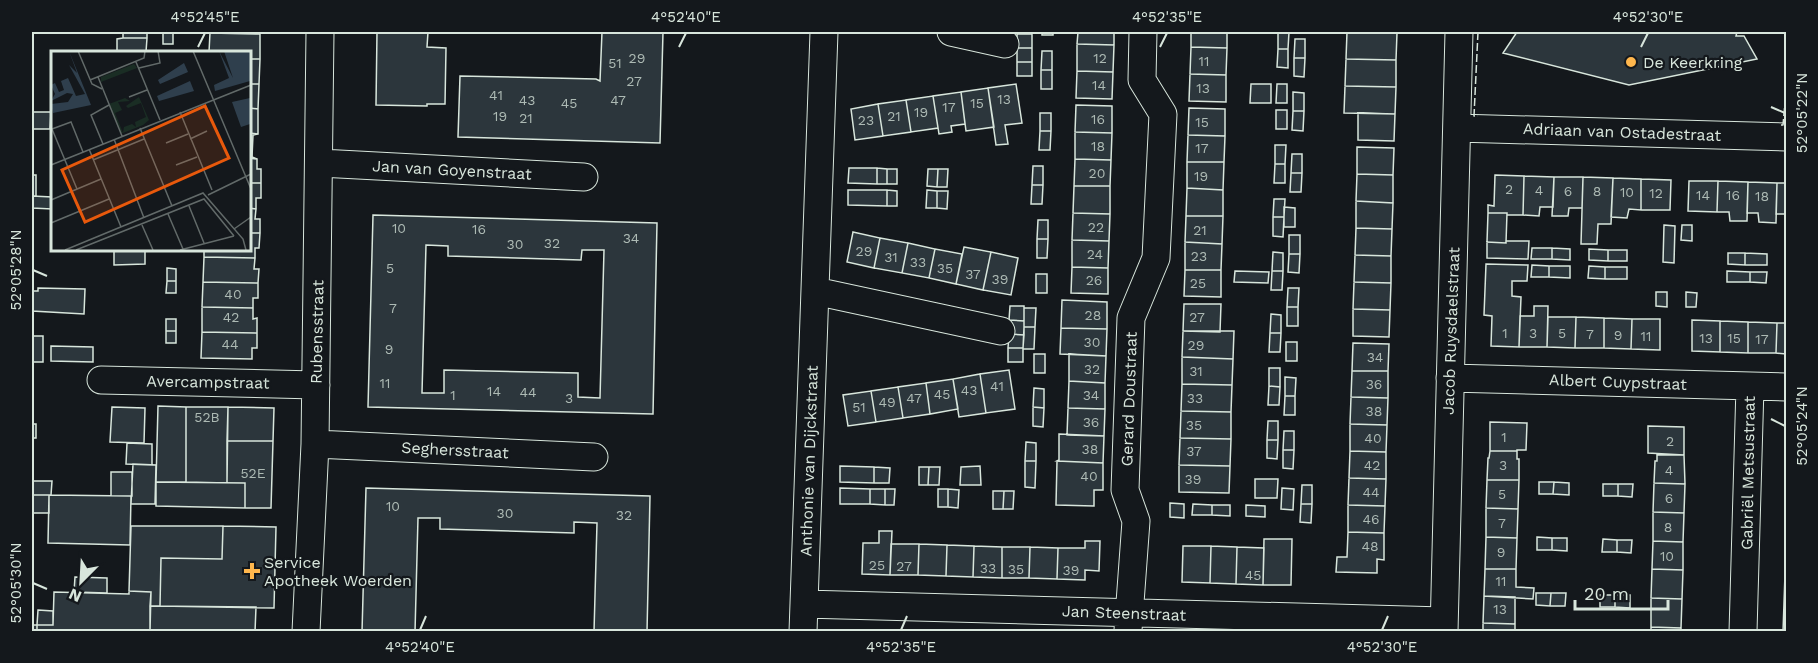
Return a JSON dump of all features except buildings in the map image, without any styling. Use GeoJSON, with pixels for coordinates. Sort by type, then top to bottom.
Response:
{"type":"FeatureCollection","features":[{"type":"Feature","properties":{"kind":"street","name":"Rubensstraat"},"geometry":{"type":"LineString","coordinates":[[306,632],[315,444],[320,32]]}},
{"type":"Feature","properties":{"kind":"street","name":"Anthonie van Dijckstraat"},"geometry":{"type":"LineString","coordinates":[[803,632],[824,32]]}},
{"type":"Feature","properties":{"kind":"street"},"geometry":{"type":"LineString","coordinates":[[951,32],[1005,44]]}},
{"type":"Feature","properties":{"kind":"street","name":"Gerard Doustraat"},"geometry":{"type":"LineString","coordinates":[[1128,622],[1136,520],[1125,490],[1131,318],[1156,258],[1163,114],[1142,80],[1143,32]]}},
{"type":"Feature","properties":{"kind":"street","name":"Jacob Ruysdaelstraat"},"geometry":{"type":"LineString","coordinates":[[1444,626],[1459,32]]}},
{"type":"Feature","properties":{"kind":"street","name":"Adriaan van Ostadestraat"},"geometry":{"type":"LineString","coordinates":[[1456,128],[1786,137]]}},
{"type":"Feature","properties":{"kind":"street","name":"Jan van Goyenstraat"},"geometry":{"type":"LineString","coordinates":[[320,163],[584,177]]}},
{"type":"Feature","properties":{"kind":"street"},"geometry":{"type":"LineString","coordinates":[[815,291],[1001,331]]}},
{"type":"Feature","properties":{"kind":"street","name":"Albert Cuypstraat"},"geometry":{"type":"LineString","coordinates":[[1450,378],[1786,387]]}},
{"type":"Feature","properties":{"kind":"street","name":"Avercampstraat"},"geometry":{"type":"LineString","coordinates":[[101,380],[316,385]]}},
{"type":"Feature","properties":{"kind":"street","name":"Gabriël Metsustraat"},"geometry":{"type":"LineString","coordinates":[[1743,632],[1750,386]]}},
{"type":"Feature","properties":{"kind":"street","name":"Seghersstraat"},"geometry":{"type":"LineString","coordinates":[[315,444],[594,457]]}},
{"type":"Feature","properties":{"kind":"street","name":"Jan Steenstraat"},"geometry":{"type":"LineString","coordinates":[[804,604],[1128,622],[1444,626]]}},
{"type":"Feature","properties":{"kind":"fence"},"geometry":{"type":"LineString","coordinates":[[1478,32],[1474,116],[1478,116]]}},
{"type":"Feature","properties":{"kind":"fence"},"geometry":{"type":"LineString","coordinates":[[1781,125],[1783,125],[1786,92]]}},
{"type":"Feature","properties":{"kind":"place","name":"De Keerkring"},"geometry":{"type":"Point","coordinates":[1631,62]}},
{"type":"Feature","properties":{"kind":"place","name":"Service Apotheek Woerden"},"geometry":{"type":"Point","coordinates":[252,571]}}]}
